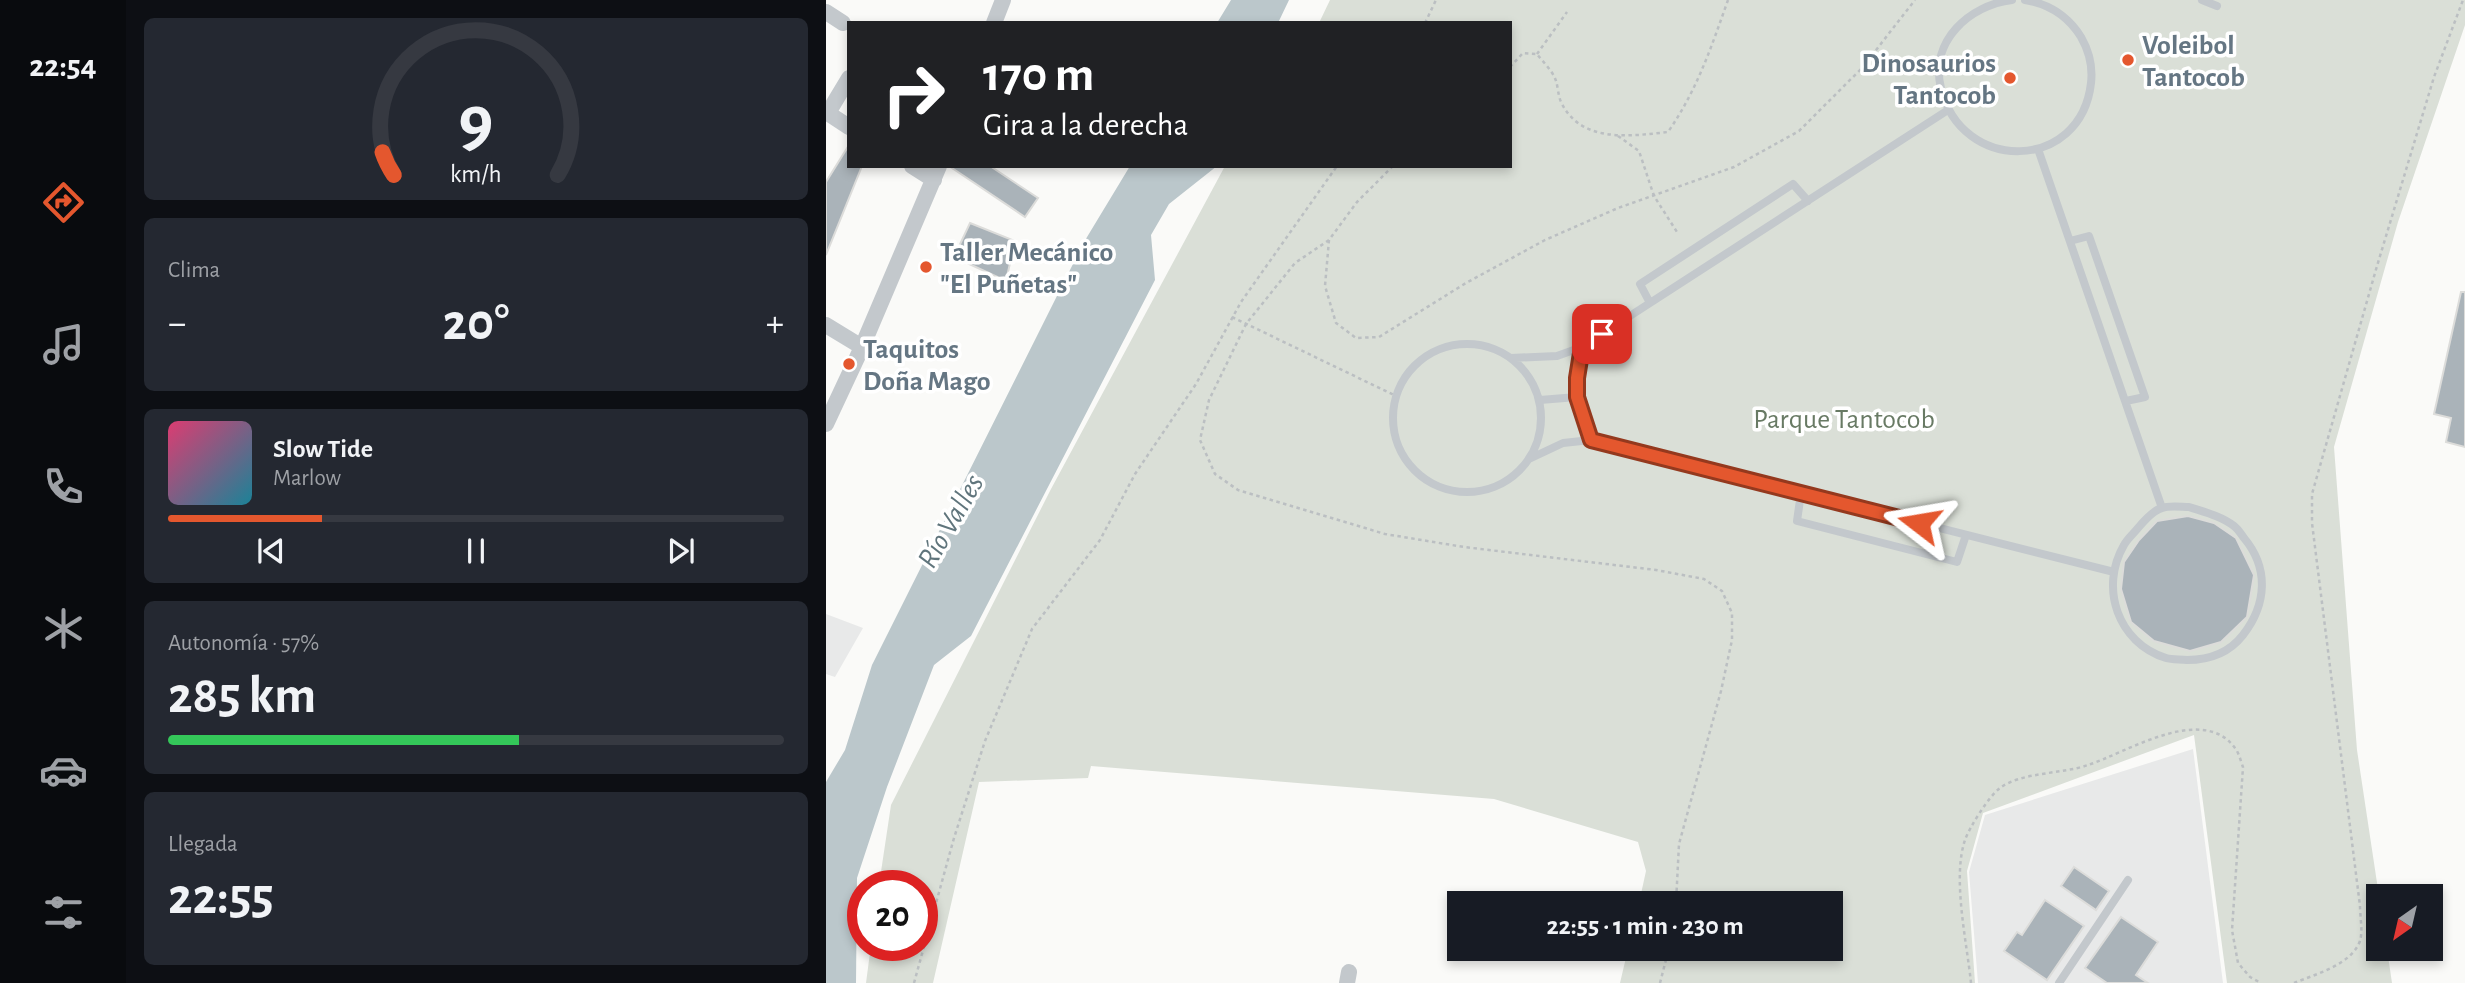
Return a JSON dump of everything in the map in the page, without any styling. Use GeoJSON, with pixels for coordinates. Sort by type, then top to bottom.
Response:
{"type":"FeatureCollection","features":[{"type":"Feature","properties":{"kind":"street"},"geometry":{"type":"LineString","coordinates":[[995,21],[1001,1]]}},
{"type":"Feature","properties":{"kind":"street"},"geometry":{"type":"LineString","coordinates":[[826,12],[844,23]]}},
{"type":"Feature","properties":{"kind":"street"},"geometry":{"type":"LineString","coordinates":[[847,81],[827,113],[847,126]]}},
{"type":"Feature","properties":{"kind":"street"},"geometry":{"type":"LineString","coordinates":[[826,424],[937,173],[919,168]]}},
{"type":"Feature","properties":{"kind":"street"},"geometry":{"type":"LineString","coordinates":[[826,325],[862,347]]}},
{"type":"Feature","properties":{"kind":"lane"},"geometry":{"type":"LineString","coordinates":[[2012,0],[1993,2],[1969,14],[1951,34],[1941,58],[1940,85],[1948,110],[1964,132],[1986,146],[2012,152],[2038,149],[2061,138],[2079,120],[2090,97],[2092,72],[2087,47],[2074,26],[2054,9],[2025,0]]}},
{"type":"Feature","properties":{"kind":"lane"},"geometry":{"type":"LineString","coordinates":[[2054,9],[2057,0]]}},
{"type":"Feature","properties":{"kind":"lane"},"geometry":{"type":"LineString","coordinates":[[2202,0],[2217,6]]}},
{"type":"Feature","properties":{"kind":"lane"},"geometry":{"type":"LineString","coordinates":[[1511,358],[1558,356],[1582,347],[1948,110]]}},
{"type":"Feature","properties":{"kind":"lane"},"geometry":{"type":"LineString","coordinates":[[2038,149],[2162,508]]}},
{"type":"Feature","properties":{"kind":"lane"},"geometry":{"type":"LineString","coordinates":[[1650,303],[1640,284],[1793,184],[1808,201]]}},
{"type":"Feature","properties":{"kind":"lane"},"geometry":{"type":"LineString","coordinates":[[2070,241],[2089,236],[2145,397],[2126,401]]}},
{"type":"Feature","properties":{"kind":"lane"},"geometry":{"type":"LineString","coordinates":[[1467,344],[1490,347],[1511,358],[1529,376],[1540,400],[1542,425],[1535,450],[1521,472],[1499,486],[1474,493],[1448,491],[1425,480],[1408,463],[1397,442],[1393,419],[1396,396],[1406,375],[1423,358],[1444,347],[1467,344]]}},
{"type":"Feature","properties":{"kind":"lane"},"geometry":{"type":"LineString","coordinates":[[1582,347],[1577,397],[1591,440]]}},
{"type":"Feature","properties":{"kind":"lane"},"geometry":{"type":"LineString","coordinates":[[1540,400],[1577,397]]}},
{"type":"Feature","properties":{"kind":"lane"},"geometry":{"type":"LineString","coordinates":[[1529,459],[1563,443],[1591,440],[2115,572]]}},
{"type":"Feature","properties":{"kind":"lane"},"geometry":{"type":"LineString","coordinates":[[1801,493],[1797,521],[1957,562],[1966,535]]}},
{"type":"Feature","properties":{"kind":"lane"},"geometry":{"type":"LineString","coordinates":[[2162,508],[2189,508],[2211,514],[2235,526],[2252,547],[2262,568],[2264,589],[2258,610],[2235,646],[2215,657],[2167,659],[2132,638],[2119,618],[2112,596],[2115,572],[2124,545],[2143,523],[2162,508]]}},
{"type":"Feature","properties":{"kind":"lane"},"geometry":{"type":"LineString","coordinates":[[2059,983],[2128,880]]}},
{"type":"Feature","properties":{"kind":"path"},"geometry":{"type":"LineString","coordinates":[[1426,21],[1436,0]]}},
{"type":"Feature","properties":{"kind":"path"},"geometry":{"type":"LineString","coordinates":[[1512,65],[1523,53],[1537,54],[1555,78],[1562,103],[1577,122],[1600,135],[1668,132],[1688,103],[1728,0]]}},
{"type":"Feature","properties":{"kind":"path"},"geometry":{"type":"LineString","coordinates":[[1329,240],[1325,286],[1336,323],[1356,338],[1379,337],[1466,283],[1545,240],[1618,208],[1734,167],[1799,131],[1862,68],[1915,0]]}},
{"type":"Feature","properties":{"kind":"path"},"geometry":{"type":"LineString","coordinates":[[2294,983],[2334,966],[2353,952],[2361,939],[2360,906],[2312,523],[2312,494],[2434,78],[2463,0]]}},
{"type":"Feature","properties":{"kind":"path"},"geometry":{"type":"LineString","coordinates":[[1537,54],[1567,12]]}},
{"type":"Feature","properties":{"kind":"path"},"geometry":{"type":"LineString","coordinates":[[1618,135],[1639,151],[1654,195],[1676,232]]}},
{"type":"Feature","properties":{"kind":"path"},"geometry":{"type":"LineString","coordinates":[[914,983],[954,838],[985,741],[1032,629],[1100,540],[1135,474],[1196,384],[1241,302],[1336,168]]}},
{"type":"Feature","properties":{"kind":"path"},"geometry":{"type":"LineString","coordinates":[[1391,168],[1357,202],[1329,240],[1295,263],[1246,324],[1209,400],[1200,440],[1214,474],[1238,489],[1385,534],[1464,547],[1656,570],[1704,579],[1722,591],[1732,613],[1732,640],[1721,691],[1679,844],[1677,891]]}},
{"type":"Feature","properties":{"kind":"path"},"geometry":{"type":"LineString","coordinates":[[1232,317],[1396,396]]}},
{"type":"Feature","properties":{"kind":"path"},"geometry":{"type":"LineString","coordinates":[[1971,983],[1958,869],[1965,839],[1991,797],[2001,787],[2015,781],[2086,766],[2171,732],[2197,729],[2218,734],[2236,748],[2243,768],[2232,930],[2238,963],[2250,977],[2261,983]]}},
{"type":"Feature","properties":{"kind":"path"},"geometry":{"type":"LineString","coordinates":[[1660,983],[1665,961]]}},
{"type":"Feature","properties":{"kind":"shaded area"},"geometry":{"type":"Polygon","coordinates":[[[826,614],[863,628],[835,677],[826,674],[826,614]]]}},
{"type":"Feature","properties":{"kind":"shaded area"},"geometry":{"type":"Polygon","coordinates":[[[2193,749],[2223,983],[1978,983],[1969,872],[1985,815],[2193,749]]]}},
{"type":"Feature","properties":{"kind":"green space","name":"Parque Tantocob"},"geometry":{"type":"Polygon","coordinates":[[[1330,0],[2465,0],[2465,25],[2398,222],[2334,447],[2357,750],[2377,884],[2366,884],[2366,961],[2389,961],[2392,983],[2227,983],[2194,735],[1983,813],[1967,871],[1975,983],[1620,983],[1625,961],[1843,961],[1843,891],[1642,891],[1646,871],[1638,842],[1494,799],[1091,766],[1088,778],[979,782],[933,983],[866,983],[869,961],[938,961],[938,870],[881,870],[891,805],[1051,489],[1224,168],[1512,168],[1512,21],[1320,21],[1330,0]]]}},
{"type":"Feature","properties":{"kind":"water"},"geometry":{"type":"Polygon","coordinates":[[[1231,0],[1289,0],[1279,21],[1218,21],[1231,0]]]}},
{"type":"Feature","properties":{"kind":"water","name":"Río Valles"},"geometry":{"type":"Polygon","coordinates":[[[1129,168],[1214,168],[1169,204],[1151,235],[1155,280],[971,636],[934,665],[887,787],[860,870],[847,870],[847,961],[856,961],[856,983],[826,983],[826,782],[845,750],[872,665],[1084,242],[1129,168]]]}},
{"type":"Feature","properties":{"kind":"building"},"geometry":{"type":"Polygon","coordinates":[[[847,148],[847,168],[861,168],[826,255],[826,182],[847,148]]]}},
{"type":"Feature","properties":{"kind":"building"},"geometry":{"type":"Polygon","coordinates":[[[952,168],[993,168],[1038,198],[1025,217],[952,168]]]}},
{"type":"Feature","properties":{"kind":"building"},"geometry":{"type":"Polygon","coordinates":[[[970,223],[1015,241],[1006,281],[954,257],[970,223]]]}},
{"type":"Feature","properties":{"kind":"building"},"geometry":{"type":"Polygon","coordinates":[[[2461,292],[2465,292],[2465,447],[2446,442],[2451,418],[2434,414],[2461,292]]]}},
{"type":"Feature","properties":{"kind":"building"},"geometry":{"type":"Polygon","coordinates":[[[2188,516],[2214,523],[2236,538],[2254,575],[2247,617],[2221,642],[2190,651],[2154,641],[2131,622],[2121,589],[2124,562],[2139,540],[2157,521],[2188,516]]]}},
{"type":"Feature","properties":{"kind":"building"},"geometry":{"type":"Polygon","coordinates":[[[2074,867],[2109,891],[2096,910],[2061,886],[2074,867]]]}},
{"type":"Feature","properties":{"kind":"building"},"geometry":{"type":"Polygon","coordinates":[[[2045,900],[2084,926],[2047,980],[2004,951],[2017,932],[2022,935],[2045,900]]]}},
{"type":"Feature","properties":{"kind":"building"},"geometry":{"type":"Polygon","coordinates":[[[2121,917],[2158,942],[2136,975],[2148,983],[2107,983],[2085,968],[2121,917]]]}},
{"type":"Feature","properties":{"kind":"place","name":"Voleibol Tantocob"},"geometry":{"type":"Point","coordinates":[2128,60]}},
{"type":"Feature","properties":{"kind":"place","name":"Dinosaurios Tantocob"},"geometry":{"type":"Point","coordinates":[2010,78]}},
{"type":"Feature","properties":{"kind":"place","name":"Taller Mecánico \"El Puñetas\""},"geometry":{"type":"Point","coordinates":[926,267]}},
{"type":"Feature","properties":{"kind":"place","name":"Taquitos Doña Mago"},"geometry":{"type":"Point","coordinates":[849,364]}},
{"type":"Feature","properties":{"kind":"route"},"geometry":{"type":"LineString","coordinates":[[1602,334],[1582,347],[1577,378],[1577,397],[1591,440],[1919,523]]}}]}
